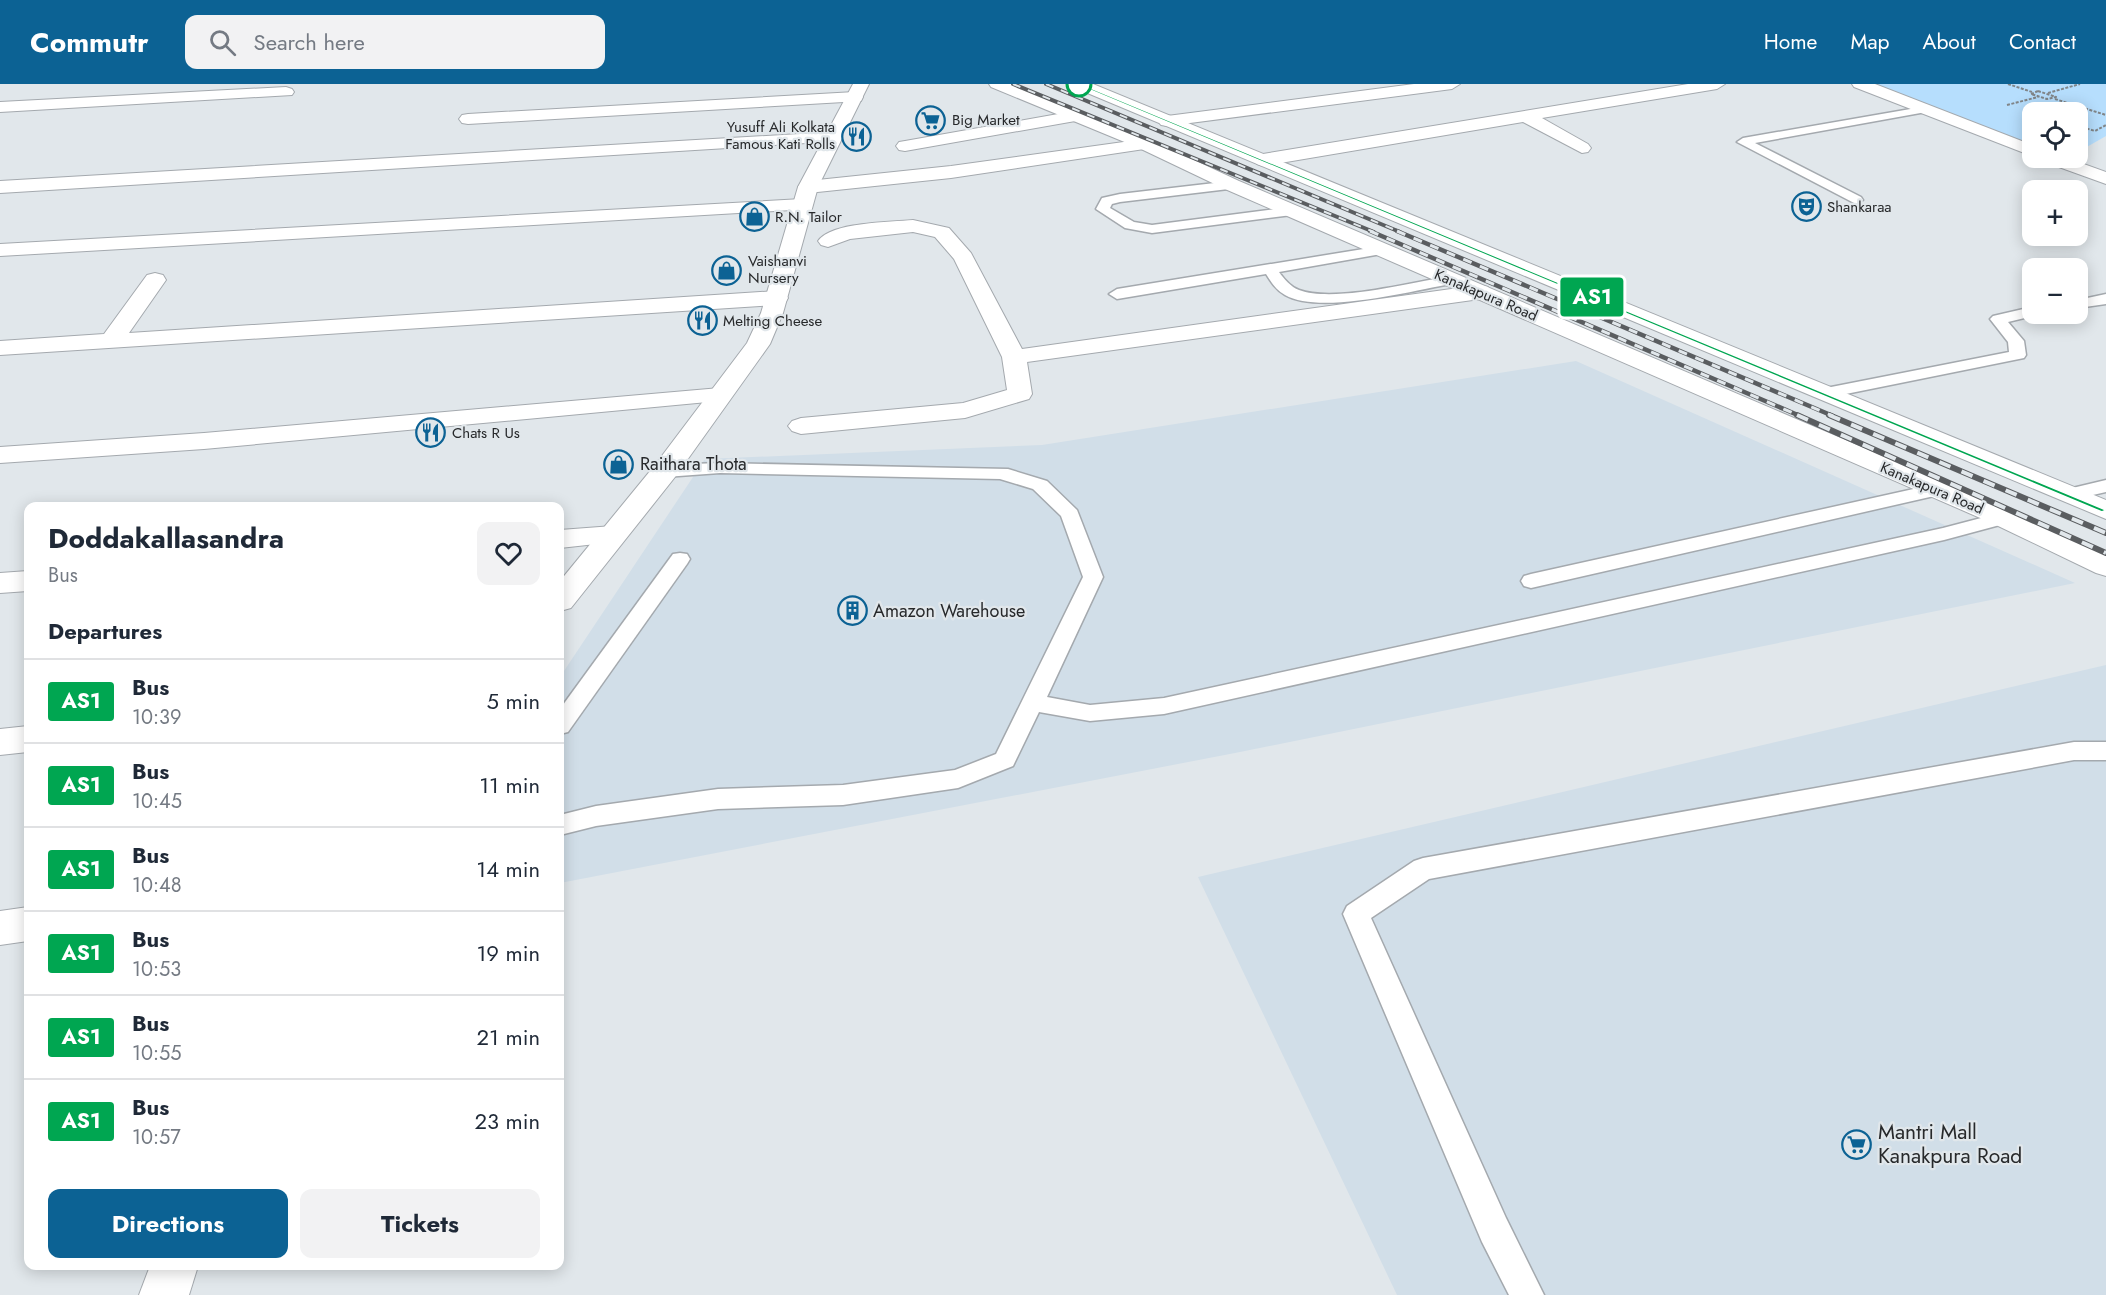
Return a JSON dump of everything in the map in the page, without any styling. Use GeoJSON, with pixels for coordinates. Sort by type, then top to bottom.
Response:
{"type":"FeatureCollection","features":[{"type":"Feature","properties":{"kind":"main road","name":"Kanakapura Road"},"geometry":{"type":"LineString","coordinates":[[998,84],[1145,144],[1232,185],[2004,518],[2106,566]]}},
{"type":"Feature","properties":{"kind":"main road"},"geometry":{"type":"LineString","coordinates":[[1079,84],[2106,510]]}},
{"type":"Feature","properties":{"kind":"main road"},"geometry":{"type":"LineString","coordinates":[[1167,121],[1452,84]]}},
{"type":"Feature","properties":{"kind":"main road"},"geometry":{"type":"LineString","coordinates":[[1263,160],[1717,84]]}},
{"type":"Feature","properties":{"kind":"main road"},"geometry":{"type":"LineString","coordinates":[[1860,84],[2022,147]]}},
{"type":"Feature","properties":{"kind":"main road"},"geometry":{"type":"LineString","coordinates":[[468,119],[858,91]]}},
{"type":"Feature","properties":{"kind":"main road"},"geometry":{"type":"LineString","coordinates":[[564,596],[665,471],[762,337],[777,298],[805,196],[858,91]]}},
{"type":"Feature","properties":{"kind":"main road"},"geometry":{"type":"LineString","coordinates":[[0,107],[286,92]]}},
{"type":"Feature","properties":{"kind":"main road"},"geometry":{"type":"LineString","coordinates":[[905,146],[1074,116]]}},
{"type":"Feature","properties":{"kind":"main road"},"geometry":{"type":"LineString","coordinates":[[1525,116],[1582,147]]}},
{"type":"Feature","properties":{"kind":"main road"},"geometry":{"type":"LineString","coordinates":[[0,187],[833,137]]}},
{"type":"Feature","properties":{"kind":"main road"},"geometry":{"type":"LineString","coordinates":[[0,250],[805,196],[1145,144]]}},
{"type":"Feature","properties":{"kind":"main road"},"geometry":{"type":"LineString","coordinates":[[2078,168],[2106,178]]}},
{"type":"Feature","properties":{"kind":"main road"},"geometry":{"type":"LineString","coordinates":[[1345,233],[1387,213]]}},
{"type":"Feature","properties":{"kind":"main road"},"geometry":{"type":"LineString","coordinates":[[801,426],[965,410],[1020,394],[1014,357],[964,257],[942,232],[913,226],[846,233],[828,241]]}},
{"type":"Feature","properties":{"kind":"main road"},"geometry":{"type":"LineString","coordinates":[[112,340],[155,280]]}},
{"type":"Feature","properties":{"kind":"main road"},"geometry":{"type":"LineString","coordinates":[[1014,357],[1480,292]]}},
{"type":"Feature","properties":{"kind":"main road"},"geometry":{"type":"LineString","coordinates":[[0,348],[777,298]]}},
{"type":"Feature","properties":{"kind":"main road"},"geometry":{"type":"LineString","coordinates":[[0,455],[204,441],[720,396]]}},
{"type":"Feature","properties":{"kind":"main road"},"geometry":{"type":"LineString","coordinates":[[564,539],[612,535]]}},
{"type":"Feature","properties":{"kind":"main road"},"geometry":{"type":"LineString","coordinates":[[0,583],[24,581]]}},
{"type":"Feature","properties":{"kind":"main road"},"geometry":{"type":"LineString","coordinates":[[0,742],[24,739]]}},
{"type":"Feature","properties":{"kind":"main road"},"geometry":{"type":"LineString","coordinates":[[0,928],[24,925]]}},
{"type":"Feature","properties":{"kind":"main road"},"geometry":{"type":"LineString","coordinates":[[164,1295],[173,1270]]}},
{"type":"Feature","properties":{"kind":"lane"},"geometry":{"type":"LineString","coordinates":[[1856,200],[1743,142],[1922,110]]}},
{"type":"Feature","properties":{"kind":"lane"},"geometry":{"type":"LineString","coordinates":[[1232,185],[1120,198],[1107,201],[1103,209],[1131,225],[1152,229],[1292,211]]}},
{"type":"Feature","properties":{"kind":"lane"},"geometry":{"type":"LineString","coordinates":[[1117,294],[1382,250]]}},
{"type":"Feature","properties":{"kind":"lane"},"geometry":{"type":"LineString","coordinates":[[1270,269],[1290,292],[1311,299],[1343,297],[1451,280]]}},
{"type":"Feature","properties":{"kind":"lane"},"geometry":{"type":"LineString","coordinates":[[2088,302],[2106,299]]}},
{"type":"Feature","properties":{"kind":"lane"},"geometry":{"type":"LineString","coordinates":[[1826,393],[2018,355],[2016,341],[1998,319],[2022,314]]}},
{"type":"Feature","properties":{"kind":"lane"},"geometry":{"type":"LineString","coordinates":[[564,824],[596,816],[718,800],[843,795],[958,779],[1005,760],[1093,577],[1070,514],[1040,485],[1001,473],[720,468],[665,471]]}},
{"type":"Feature","properties":{"kind":"lane"},"geometry":{"type":"LineString","coordinates":[[2071,495],[2106,486]]}},
{"type":"Feature","properties":{"kind":"lane"},"geometry":{"type":"LineString","coordinates":[[1531,581],[1936,490]]}},
{"type":"Feature","properties":{"kind":"lane"},"geometry":{"type":"LineString","coordinates":[[1033,703],[1090,713],[1164,706],[1944,534],[2004,518]]}},
{"type":"Feature","properties":{"kind":"lane"},"geometry":{"type":"LineString","coordinates":[[564,720],[680,559]]}},
{"type":"Feature","properties":{"kind":"lane"},"geometry":{"type":"LineString","coordinates":[[1527,1295],[1494,1230],[1356,914],[1423,869],[2074,751],[2106,751]]}},
{"type":"Feature","properties":{"kind":"path"},"geometry":{"type":"LineString","coordinates":[[2008,84],[2033,92],[2048,93],[2055,96],[2055,99]]}},
{"type":"Feature","properties":{"kind":"path"},"geometry":{"type":"LineString","coordinates":[[2048,93],[2080,84]]}},
{"type":"Feature","properties":{"kind":"path"},"geometry":{"type":"LineString","coordinates":[[2033,92],[2031,94],[2038,97],[2055,99],[2106,115]]}},
{"type":"Feature","properties":{"kind":"path"},"geometry":{"type":"LineString","coordinates":[[2088,129],[2095,131],[2106,124]]}},
{"type":"Feature","properties":{"kind":"shaded area"},"geometry":{"type":"Polygon","coordinates":[[[1870,84],[2106,84],[2106,136],[2088,146],[2088,102],[2022,102],[2022,142],[1870,84]]]}},
{"type":"Feature","properties":{"kind":"shaded area"},"geometry":{"type":"Polygon","coordinates":[[[1576,361],[2075,583],[1235,753],[564,882],[564,671],[705,459],[1042,445],[1576,361]]]}},
{"type":"Feature","properties":{"kind":"shaded area"},"geometry":{"type":"Polygon","coordinates":[[[2106,665],[2106,1295],[1397,1295],[1198,877],[2106,665]]]}},
{"type":"Feature","properties":{"kind":"railway"},"geometry":{"type":"LineString","coordinates":[[1013,84],[1374,232]]}},
{"type":"Feature","properties":{"kind":"railway"},"geometry":{"type":"LineString","coordinates":[[1046,84],[1400,232]]}},
{"type":"Feature","properties":{"kind":"railway"},"geometry":{"type":"LineString","coordinates":[[1370,231],[1800,416]]}},
{"type":"Feature","properties":{"kind":"railway"},"geometry":{"type":"LineString","coordinates":[[1397,231],[1833,416]]}},
{"type":"Feature","properties":{"kind":"railway"},"geometry":{"type":"LineString","coordinates":[[1797,415],[2106,553]]}},
{"type":"Feature","properties":{"kind":"railway"},"geometry":{"type":"LineString","coordinates":[[1829,415],[2106,533]]}},
{"type":"Feature","properties":{"kind":"bus line","name":"AS1"},"geometry":{"type":"LineString","coordinates":[[1079,84],[2106,510]]}},
{"type":"Feature","properties":{"kind":"place","name":"Big Market"},"geometry":{"type":"Point","coordinates":[931,120]}},
{"type":"Feature","properties":{"kind":"place","name":"Yusuff Ali Kolkata Famous Kati Rolls"},"geometry":{"type":"Point","coordinates":[856,136]}},
{"type":"Feature","properties":{"kind":"place","name":"Shankaraa"},"geometry":{"type":"Point","coordinates":[1806,207]}},
{"type":"Feature","properties":{"kind":"place","name":"R.N. Tailor"},"geometry":{"type":"Point","coordinates":[754,217]}},
{"type":"Feature","properties":{"kind":"place","name":"Vaishanvi Nursery"},"geometry":{"type":"Point","coordinates":[727,270]}},
{"type":"Feature","properties":{"kind":"place","name":"Melting Cheese"},"geometry":{"type":"Point","coordinates":[702,321]}},
{"type":"Feature","properties":{"kind":"place","name":"Chats R Us"},"geometry":{"type":"Point","coordinates":[431,433]}},
{"type":"Feature","properties":{"kind":"place","name":"Raithara Thota"},"geometry":{"type":"Point","coordinates":[619,464]}},
{"type":"Feature","properties":{"kind":"place","name":"Amazon Warehouse"},"geometry":{"type":"Point","coordinates":[852,611]}},
{"type":"Feature","properties":{"kind":"place","name":"Mantri Mall Kanakpura Road"},"geometry":{"type":"Point","coordinates":[1857,1144]}}]}
